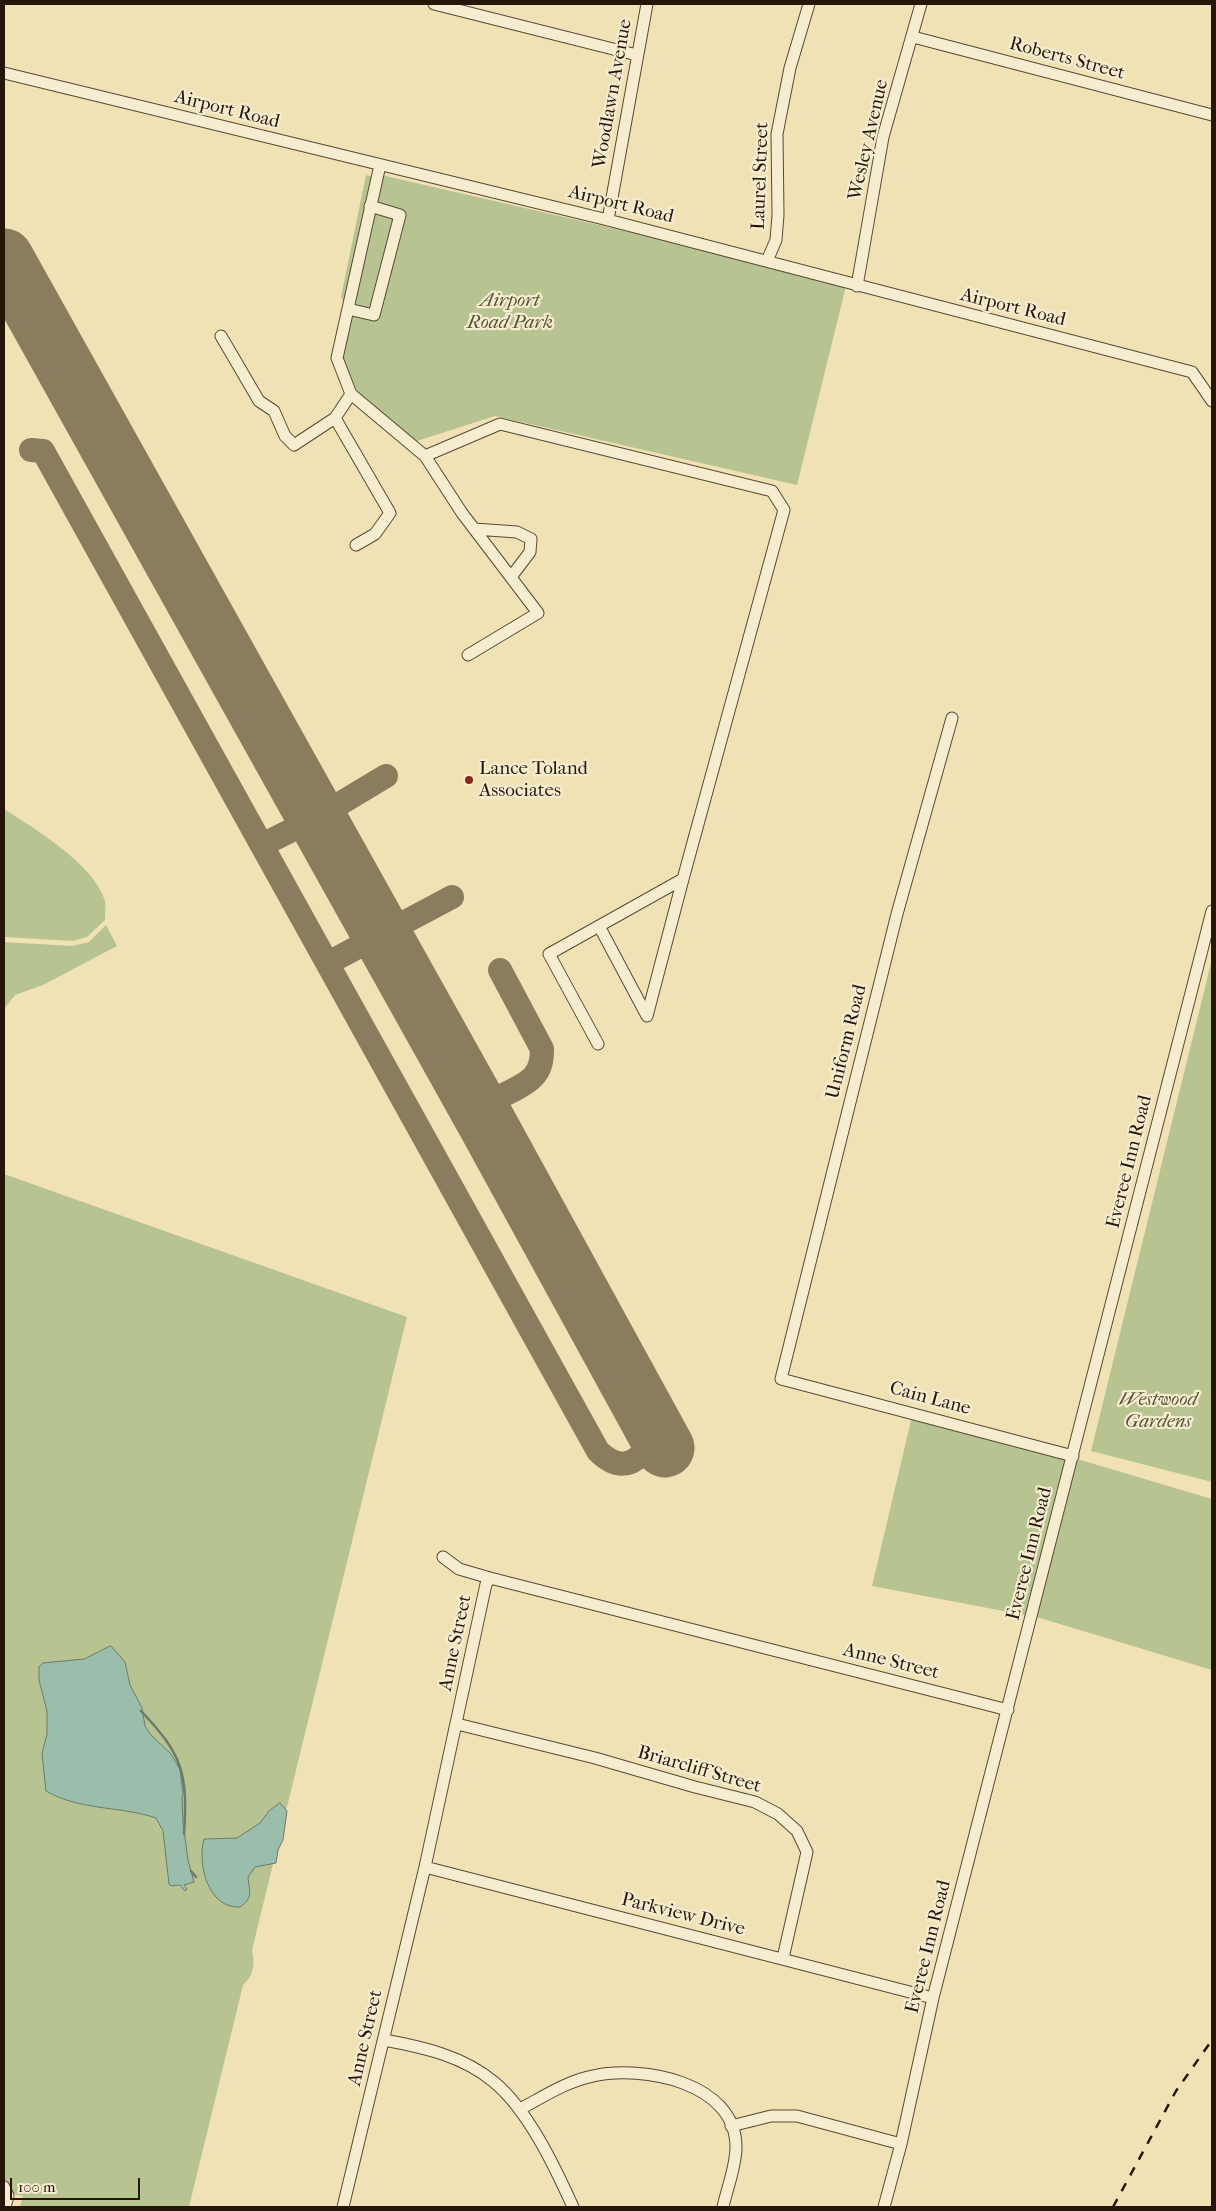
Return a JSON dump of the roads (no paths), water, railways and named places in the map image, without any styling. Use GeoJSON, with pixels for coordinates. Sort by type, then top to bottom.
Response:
{"type":"FeatureCollection","features":[{"type":"Feature","properties":{"kind":"street"},"geometry":{"type":"LineString","coordinates":[[434,4],[636,55]]}},
{"type":"Feature","properties":{"kind":"street","name":"Woodlawn Avenue"},"geometry":{"type":"LineString","coordinates":[[608,220],[636,55],[647,4]]}},
{"type":"Feature","properties":{"kind":"street","name":"Laurel Street"},"geometry":{"type":"LineString","coordinates":[[767,260],[776,240],[778,215],[777,134],[790,68],[809,4]]}},
{"type":"Feature","properties":{"kind":"street","name":"Wesley Avenue"},"geometry":{"type":"LineString","coordinates":[[858,286],[883,137],[921,4]]}},
{"type":"Feature","properties":{"kind":"street","name":"Roberts Street"},"geometry":{"type":"LineString","coordinates":[[913,37],[1212,116]]}},
{"type":"Feature","properties":{"kind":"street","name":"Airport Road"},"geometry":{"type":"LineString","coordinates":[[4,73],[767,260],[858,286],[1192,372],[1212,401]]}},
{"type":"Feature","properties":{"kind":"street"},"geometry":{"type":"LineString","coordinates":[[380,165],[337,358],[351,394],[426,456],[474,529],[538,613],[468,655]]}},
{"type":"Feature","properties":{"kind":"street"},"geometry":{"type":"LineString","coordinates":[[348,309],[374,316],[400,215],[370,206]]}},
{"type":"Feature","properties":{"kind":"street"},"geometry":{"type":"LineString","coordinates":[[221,336],[260,401],[274,411],[285,436],[294,445],[335,418],[351,394]]}},
{"type":"Feature","properties":{"kind":"street"},"geometry":{"type":"LineString","coordinates":[[335,418],[390,513],[375,534],[356,546]]}},
{"type":"Feature","properties":{"kind":"street"},"geometry":{"type":"LineString","coordinates":[[426,456],[500,424],[772,492],[784,510],[647,1016],[599,926]]}},
{"type":"Feature","properties":{"kind":"street"},"geometry":{"type":"LineString","coordinates":[[474,529],[517,532],[532,538],[530,552],[511,578]]}},
{"type":"Feature","properties":{"kind":"street","name":"Uniform Road"},"geometry":{"type":"LineString","coordinates":[[782,1376],[895,923],[952,718]]}},
{"type":"Feature","properties":{"kind":"street"},"geometry":{"type":"LineString","coordinates":[[598,1044],[549,954],[683,879]]}},
{"type":"Feature","properties":{"kind":"street","name":"Everee Inn Road"},"geometry":{"type":"LineString","coordinates":[[884,2207],[901,2144],[933,1998],[1212,911]]}},
{"type":"Feature","properties":{"kind":"street","name":"Cain Lane"},"geometry":{"type":"LineString","coordinates":[[782,1376],[781,1379],[1073,1456]]}},
{"type":"Feature","properties":{"kind":"street"},"geometry":{"type":"LineString","coordinates":[[443,1557],[459,1569],[490,1578]]}},
{"type":"Feature","properties":{"kind":"street","name":"Anne Street"},"geometry":{"type":"LineString","coordinates":[[343,2207],[425,1867],[486,1584],[490,1578],[1008,1710]]}},
{"type":"Feature","properties":{"kind":"street","name":"Briarcliff Street"},"geometry":{"type":"LineString","coordinates":[[457,1724],[595,1758],[695,1788],[755,1802],[778,1814],[797,1831],[807,1852],[782,1958]]}},
{"type":"Feature","properties":{"kind":"street","name":"Parkview Drive"},"geometry":{"type":"LineString","coordinates":[[425,1867],[933,1998]]}},
{"type":"Feature","properties":{"kind":"street"},"geometry":{"type":"LineString","coordinates":[[384,2040],[421,2046],[459,2060],[494,2082],[520,2110],[560,2178],[574,2207]]}},
{"type":"Feature","properties":{"kind":"street"},"geometry":{"type":"LineString","coordinates":[[520,2110],[574,2082],[618,2071],[648,2074],[698,2089],[714,2099],[731,2126],[736,2147],[724,2207]]}},
{"type":"Feature","properties":{"kind":"street"},"geometry":{"type":"LineString","coordinates":[[731,2126],[772,2116],[797,2116],[901,2144]]}},
{"type":"Feature","properties":{"kind":"street"},"geometry":{"type":"LineString","coordinates":[[4,2187],[8,2196],[5,2207]]}},
{"type":"Feature","properties":{"kind":"waterway"},"geometry":{"type":"LineString","coordinates":[[141,1711],[166,1740],[180,1767],[185,1796],[184,1834]]}},
{"type":"Feature","properties":{"kind":"waterway"},"geometry":{"type":"LineString","coordinates":[[191,1871],[196,1877]]}},
{"type":"Feature","properties":{"kind":"railway"},"geometry":{"type":"LineString","coordinates":[[1113,2207],[1176,2091],[1212,2040]]}},
{"type":"Feature","properties":{"kind":"place","name":"Lance Toland Associates"},"geometry":{"type":"Point","coordinates":[469,780]}},
{"type":"Feature","properties":{"kind":"park label","name":"Airport Road Park"},"geometry":{"type":"Point","coordinates":[510,312]}},
{"type":"Feature","properties":{"kind":"park label","name":"Westwood Gardens"},"geometry":{"type":"Point","coordinates":[1158,1411]}}]}
